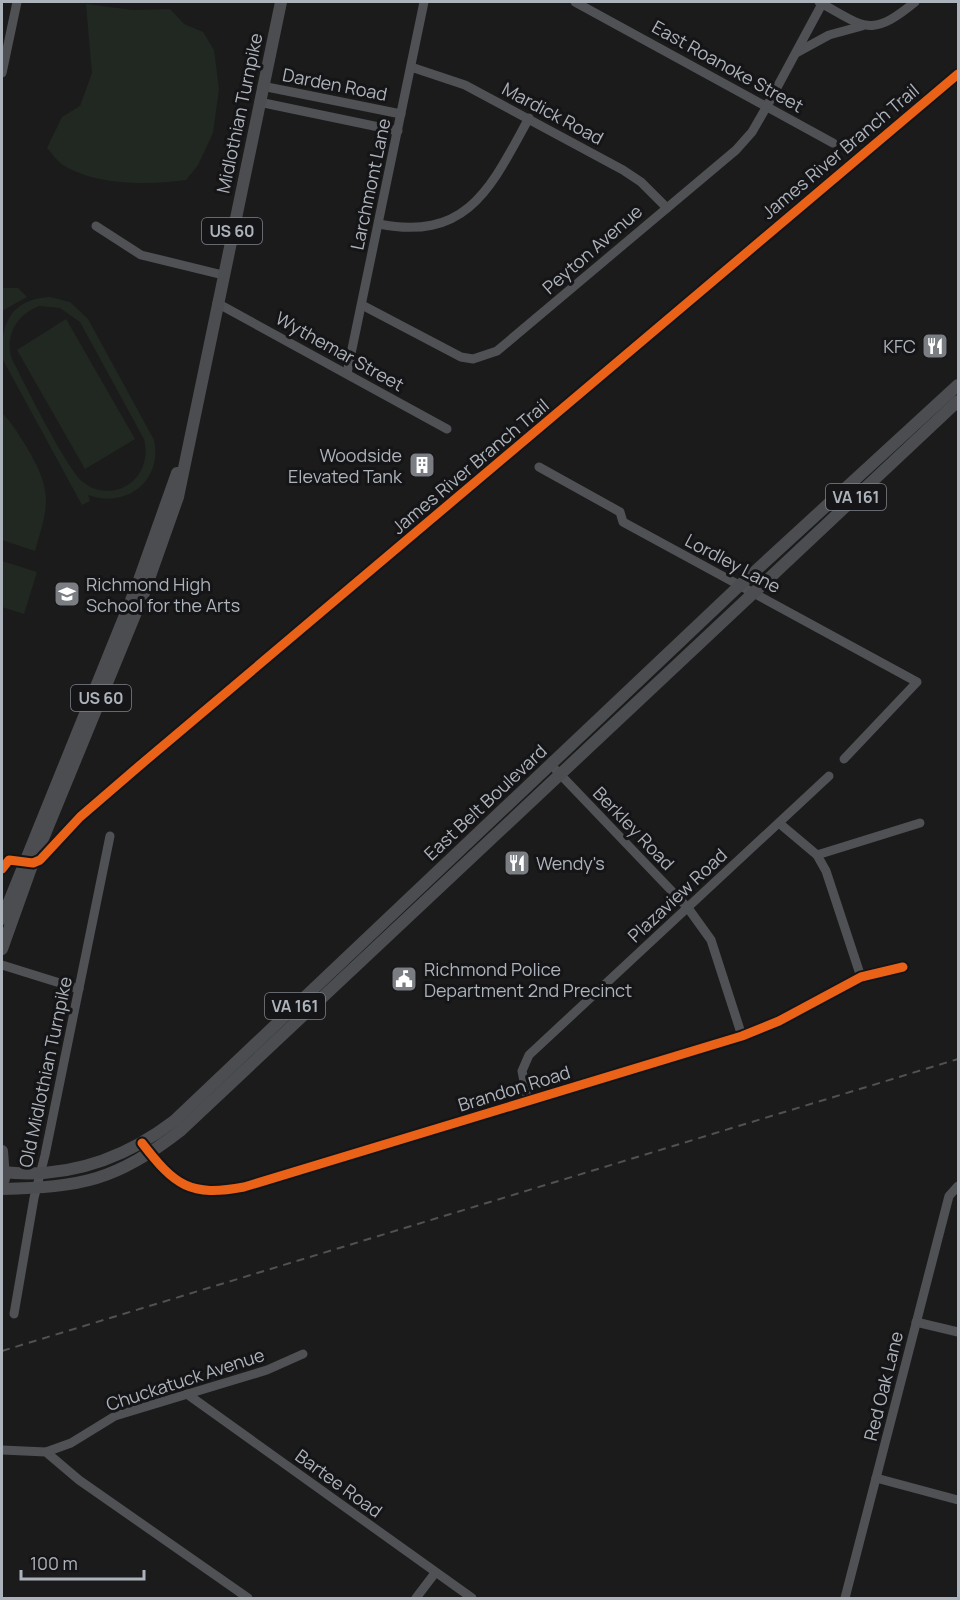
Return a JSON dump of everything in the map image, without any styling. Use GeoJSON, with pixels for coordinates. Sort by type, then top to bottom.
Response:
{"type":"FeatureCollection","features":[{"type":"Feature","properties":{"kind":"main road","name":"Midlothian Turnpike"},"geometry":{"type":"LineString","coordinates":[[2,949],[31,868],[161,548],[178,497],[281,2]]}},
{"type":"Feature","properties":{"kind":"main road","name":"East Belt Boulevard"},"geometry":{"type":"LineString","coordinates":[[3,1173],[36,1174],[90,1165],[142,1143],[174,1121],[740,586],[958,385]]}},
{"type":"Feature","properties":{"kind":"main road","name":"East Belt Boulevard"},"geometry":{"type":"LineString","coordinates":[[2,1189],[68,1186],[91,1181],[150,1154],[180,1131],[517,818],[560,774],[958,401]]}},
{"type":"Feature","properties":{"kind":"main road","name":"Midlothian Turnpike"},"geometry":{"type":"LineString","coordinates":[[2,919],[138,583],[188,444]]}},
{"type":"Feature","properties":{"kind":"main road"},"geometry":{"type":"LineString","coordinates":[[2,1151],[12,1164],[36,1174]]}},
{"type":"Feature","properties":{"kind":"main road"},"geometry":{"type":"LineString","coordinates":[[2,1151],[2,1189]]}},
{"type":"Feature","properties":{"kind":"street"},"geometry":{"type":"LineString","coordinates":[[2,73],[17,2]]}},
{"type":"Feature","properties":{"kind":"street","name":"Larchmont Lane"},"geometry":{"type":"LineString","coordinates":[[347,373],[424,2]]}},
{"type":"Feature","properties":{"kind":"street","name":"East Roanoke Street"},"geometry":{"type":"LineString","coordinates":[[575,2],[833,143]]}},
{"type":"Feature","properties":{"kind":"street"},"geometry":{"type":"LineString","coordinates":[[821,2],[862,26]]}},
{"type":"Feature","properties":{"kind":"street","name":"Peyton Avenue"},"geometry":{"type":"LineString","coordinates":[[362,305],[461,357],[484,357],[497,351],[736,150],[752,132],[767,106],[821,2]]}},
{"type":"Feature","properties":{"kind":"street"},"geometry":{"type":"LineString","coordinates":[[796,53],[829,35],[862,26],[885,24],[915,2]]}},
{"type":"Feature","properties":{"kind":"street","name":"Mardick Road"},"geometry":{"type":"LineString","coordinates":[[411,67],[465,84],[529,118],[634,176],[667,208]]}},
{"type":"Feature","properties":{"kind":"street","name":"Darden Road"},"geometry":{"type":"LineString","coordinates":[[262,86],[402,114]]}},
{"type":"Feature","properties":{"kind":"street","name":"Darden Road"},"geometry":{"type":"LineString","coordinates":[[259,102],[398,131]]}},
{"type":"Feature","properties":{"kind":"street"},"geometry":{"type":"LineString","coordinates":[[379,224],[419,228],[438,225],[463,214],[482,198],[492,184],[529,118]]}},
{"type":"Feature","properties":{"kind":"street"},"geometry":{"type":"LineString","coordinates":[[96,226],[128,249],[148,258],[223,275]]}},
{"type":"Feature","properties":{"kind":"street","name":"Wythemar Street"},"geometry":{"type":"LineString","coordinates":[[217,303],[447,429]]}},
{"type":"Feature","properties":{"kind":"street","name":"Lordley Lane"},"geometry":{"type":"LineString","coordinates":[[539,467],[620,512],[623,522],[917,682],[844,759]]}},
{"type":"Feature","properties":{"kind":"street","name":"Berkley Road"},"geometry":{"type":"LineString","coordinates":[[551,765],[688,908],[711,940],[742,1035]]}},
{"type":"Feature","properties":{"kind":"street","name":"Plazaview Road"},"geometry":{"type":"LineString","coordinates":[[528,1101],[522,1071],[529,1055],[829,776]]}},
{"type":"Feature","properties":{"kind":"street"},"geometry":{"type":"LineString","coordinates":[[779,823],[817,855],[833,886],[861,977]]}},
{"type":"Feature","properties":{"kind":"street"},"geometry":{"type":"LineString","coordinates":[[817,855],[920,823]]}},
{"type":"Feature","properties":{"kind":"street","name":"Old Midlothian Turnpike"},"geometry":{"type":"LineString","coordinates":[[14,1314],[37,1188],[36,1174],[79,989],[110,836]]}},
{"type":"Feature","properties":{"kind":"street"},"geometry":{"type":"LineString","coordinates":[[2,965],[79,989]]}},
{"type":"Feature","properties":{"kind":"street","name":"Brandon Road"},"geometry":{"type":"LineString","coordinates":[[142,1143],[150,1154],[184,1185],[214,1192],[244,1187],[742,1035],[779,1022],[861,977],[903,967]]}},
{"type":"Feature","properties":{"kind":"street","name":"Red Oak Lane"},"geometry":{"type":"LineString","coordinates":[[845,1599],[949,1196],[958,1186]]}},
{"type":"Feature","properties":{"kind":"street"},"geometry":{"type":"LineString","coordinates":[[916,1322],[958,1332]]}},
{"type":"Feature","properties":{"kind":"street","name":"Chuckatuck Avenue"},"geometry":{"type":"LineString","coordinates":[[46,1452],[71,1443],[115,1416],[267,1370],[303,1354]]}},
{"type":"Feature","properties":{"kind":"street","name":"Bartee Road"},"geometry":{"type":"LineString","coordinates":[[187,1394],[471,1599]]}},
{"type":"Feature","properties":{"kind":"street"},"geometry":{"type":"LineString","coordinates":[[2,1450],[46,1452],[79,1480],[248,1599]]}},
{"type":"Feature","properties":{"kind":"street"},"geometry":{"type":"LineString","coordinates":[[876,1478],[958,1500]]}},
{"type":"Feature","properties":{"kind":"street"},"geometry":{"type":"LineString","coordinates":[[416,1599],[435,1573]]}},
{"type":"Feature","properties":{"kind":"shaded area"},"geometry":{"type":"Polygon","coordinates":[[[86,4],[133,10],[170,9],[184,24],[203,32],[214,50],[219,89],[213,133],[198,165],[186,180],[139,183],[91,177],[63,165],[47,148],[62,117],[80,106],[92,73],[86,4]]]}},
{"type":"Feature","properties":{"kind":"shaded area"},"geometry":{"type":"Polygon","coordinates":[[[2,286],[18,288],[27,297],[2,311],[2,286]]]}},
{"type":"Feature","properties":{"kind":"shaded area"},"geometry":{"type":"Polygon","coordinates":[[[50,297],[70,302],[88,319],[154,440],[153,468],[139,488],[128,495],[102,498],[88,495],[90,501],[82,505],[2,358],[6,324],[11,315],[26,302],[50,297]],[[39,306],[24,314],[11,334],[12,359],[46,424],[76,474],[83,482],[95,489],[115,490],[133,481],[143,467],[146,450],[144,439],[80,322],[60,308],[39,306]]]}},
{"type":"Feature","properties":{"kind":"shaded area"},"geometry":{"type":"Polygon","coordinates":[[[66,319],[135,439],[85,469],[17,350],[66,319]]]}},
{"type":"Feature","properties":{"kind":"shaded area"},"geometry":{"type":"Polygon","coordinates":[[[2,413],[29,451],[45,489],[45,511],[35,551],[2,540],[2,413]]]}},
{"type":"Feature","properties":{"kind":"shaded area"},"geometry":{"type":"Polygon","coordinates":[[[2,561],[37,572],[24,614],[2,607],[2,561]]]}},
{"type":"Feature","properties":{"kind":"railway"},"geometry":{"type":"LineString","coordinates":[[2,1351],[958,1059]]}},
{"type":"Feature","properties":{"kind":"cycle path","name":"James River Branch Trail"},"geometry":{"type":"LineString","coordinates":[[2,869],[9,860],[33,863],[40,860],[80,817],[138,767],[958,74]]}},
{"type":"Feature","properties":{"kind":"cycle path"},"geometry":{"type":"LineString","coordinates":[[142,1143],[164,1169],[185,1185],[210,1190],[244,1187],[742,1036],[779,1021],[861,977],[903,967]]}},
{"type":"Feature","properties":{"kind":"place","name":"KFC"},"geometry":{"type":"Point","coordinates":[935,346]}},
{"type":"Feature","properties":{"kind":"place","name":"Woodside Elevated Tank"},"geometry":{"type":"Point","coordinates":[422,465]}},
{"type":"Feature","properties":{"kind":"place","name":"Richmond High School for the Arts"},"geometry":{"type":"Point","coordinates":[67,594]}},
{"type":"Feature","properties":{"kind":"place","name":"Wendy's"},"geometry":{"type":"Point","coordinates":[517,863]}},
{"type":"Feature","properties":{"kind":"place","name":"Richmond Police Department 2nd Precinct"},"geometry":{"type":"Point","coordinates":[404,979]}}]}
